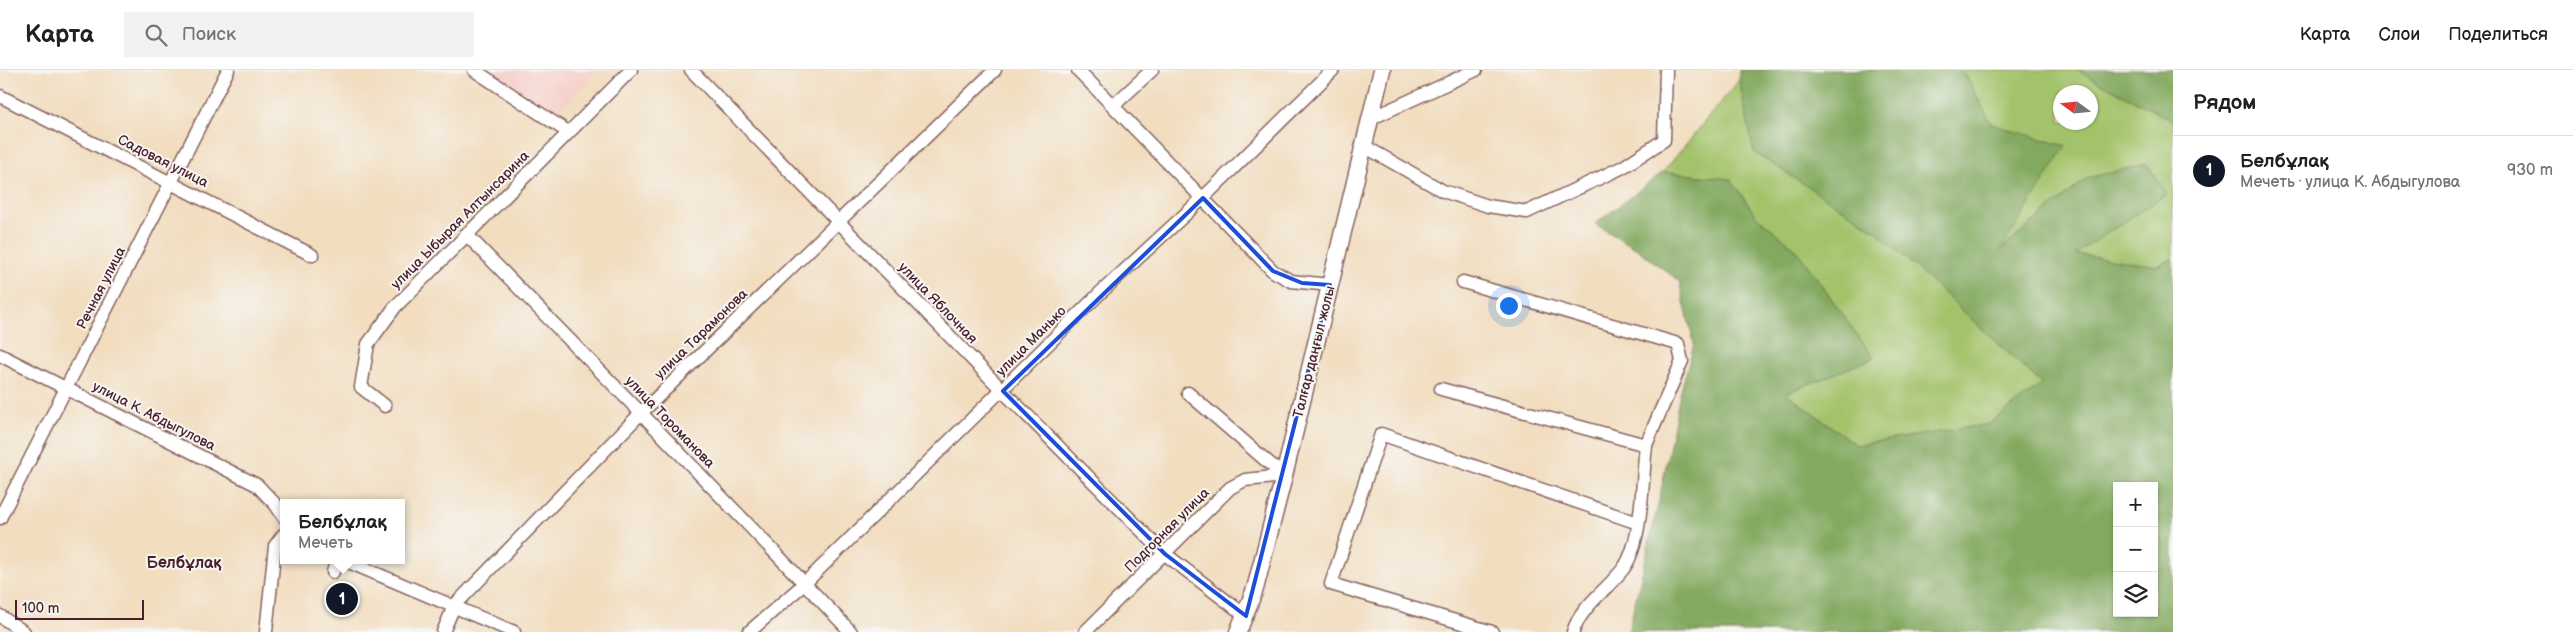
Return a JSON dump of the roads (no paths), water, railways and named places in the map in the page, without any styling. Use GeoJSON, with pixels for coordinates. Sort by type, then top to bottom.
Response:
{"type":"FeatureCollection","features":[{"type":"Feature","properties":{"kind":"main road","name":"Талғар даңғыл жолы"},"geometry":{"type":"LineString","coordinates":[[1238,632],[1246,616],[1255,588],[1284,476],[1382,70]]}},
{"type":"Feature","properties":{"kind":"street","name":"Речная улица"},"geometry":{"type":"LineString","coordinates":[[0,518],[228,70]]}},
{"type":"Feature","properties":{"kind":"street"},"geometry":{"type":"LineString","coordinates":[[474,70],[568,132]]}},
{"type":"Feature","properties":{"kind":"street","name":"улица Ыбырая Алтынсарина"},"geometry":{"type":"LineString","coordinates":[[385,406],[361,387],[368,344],[395,307],[631,70]]}},
{"type":"Feature","properties":{"kind":"street","name":"улица Яблочная"},"geometry":{"type":"LineString","coordinates":[[691,70],[1003,391],[1165,554],[1246,616]]}},
{"type":"Feature","properties":{"kind":"street","name":"улица Тарамонова"},"geometry":{"type":"LineString","coordinates":[[443,632],[454,606],[641,412],[995,70]]}},
{"type":"Feature","properties":{"kind":"street"},"geometry":{"type":"LineString","coordinates":[[1078,70],[1202,198],[1283,278],[1302,283],[1330,285]]}},
{"type":"Feature","properties":{"kind":"street"},"geometry":{"type":"LineString","coordinates":[[1114,106],[1152,70]]}},
{"type":"Feature","properties":{"kind":"street","name":"улица Манько"},"geometry":{"type":"LineString","coordinates":[[749,632],[804,584],[1003,391],[1099,294],[1202,198],[1333,70]]}},
{"type":"Feature","properties":{"kind":"street"},"geometry":{"type":"LineString","coordinates":[[1370,119],[1476,70]]}},
{"type":"Feature","properties":{"kind":"street"},"geometry":{"type":"LineString","coordinates":[[1364,146],[1443,190],[1488,206],[1527,212],[1623,167],[1664,140],[1666,70]]}},
{"type":"Feature","properties":{"kind":"street","name":"Садовая улица"},"geometry":{"type":"LineString","coordinates":[[0,96],[171,181],[312,255]]}},
{"type":"Feature","properties":{"kind":"street","name":"улица Тороманова"},"geometry":{"type":"LineString","coordinates":[[466,234],[641,412],[851,632]]}},
{"type":"Feature","properties":{"kind":"street"},"geometry":{"type":"LineString","coordinates":[[1463,282],[1678,344],[1682,360],[1646,445],[1636,545],[1624,568],[1577,619],[1574,632]]}},
{"type":"Feature","properties":{"kind":"street","name":"улица К. Абдыгулова"},"geometry":{"type":"LineString","coordinates":[[0,355],[257,485],[280,511]]}},
{"type":"Feature","properties":{"kind":"street"},"geometry":{"type":"LineString","coordinates":[[1440,389],[1646,445]]}},
{"type":"Feature","properties":{"kind":"street"},"geometry":{"type":"LineString","coordinates":[[1188,393],[1284,476]]}},
{"type":"Feature","properties":{"kind":"street"},"geometry":{"type":"LineString","coordinates":[[1492,632],[1331,584],[1381,434],[1638,523]]}},
{"type":"Feature","properties":{"kind":"street","name":"Подгорная улица"},"geometry":{"type":"LineString","coordinates":[[1085,632],[1238,483],[1245,480],[1284,476]]}},
{"type":"Feature","properties":{"kind":"street"},"geometry":{"type":"LineString","coordinates":[[266,632],[275,546],[280,538]]}},
{"type":"Feature","properties":{"kind":"street"},"geometry":{"type":"LineString","coordinates":[[354,564],[514,632]]}},
{"type":"Feature","properties":{"kind":"street"},"geometry":{"type":"LineString","coordinates":[[0,616],[24,632]]}},
{"type":"Feature","properties":{"kind":"place","name":"Белбұлақ"},"geometry":{"type":"Point","coordinates":[342,599]}},
{"type":"Feature","properties":{"kind":"district","name":"Белбұлақ"},"geometry":{"type":"Point","coordinates":[184,563]}}]}
